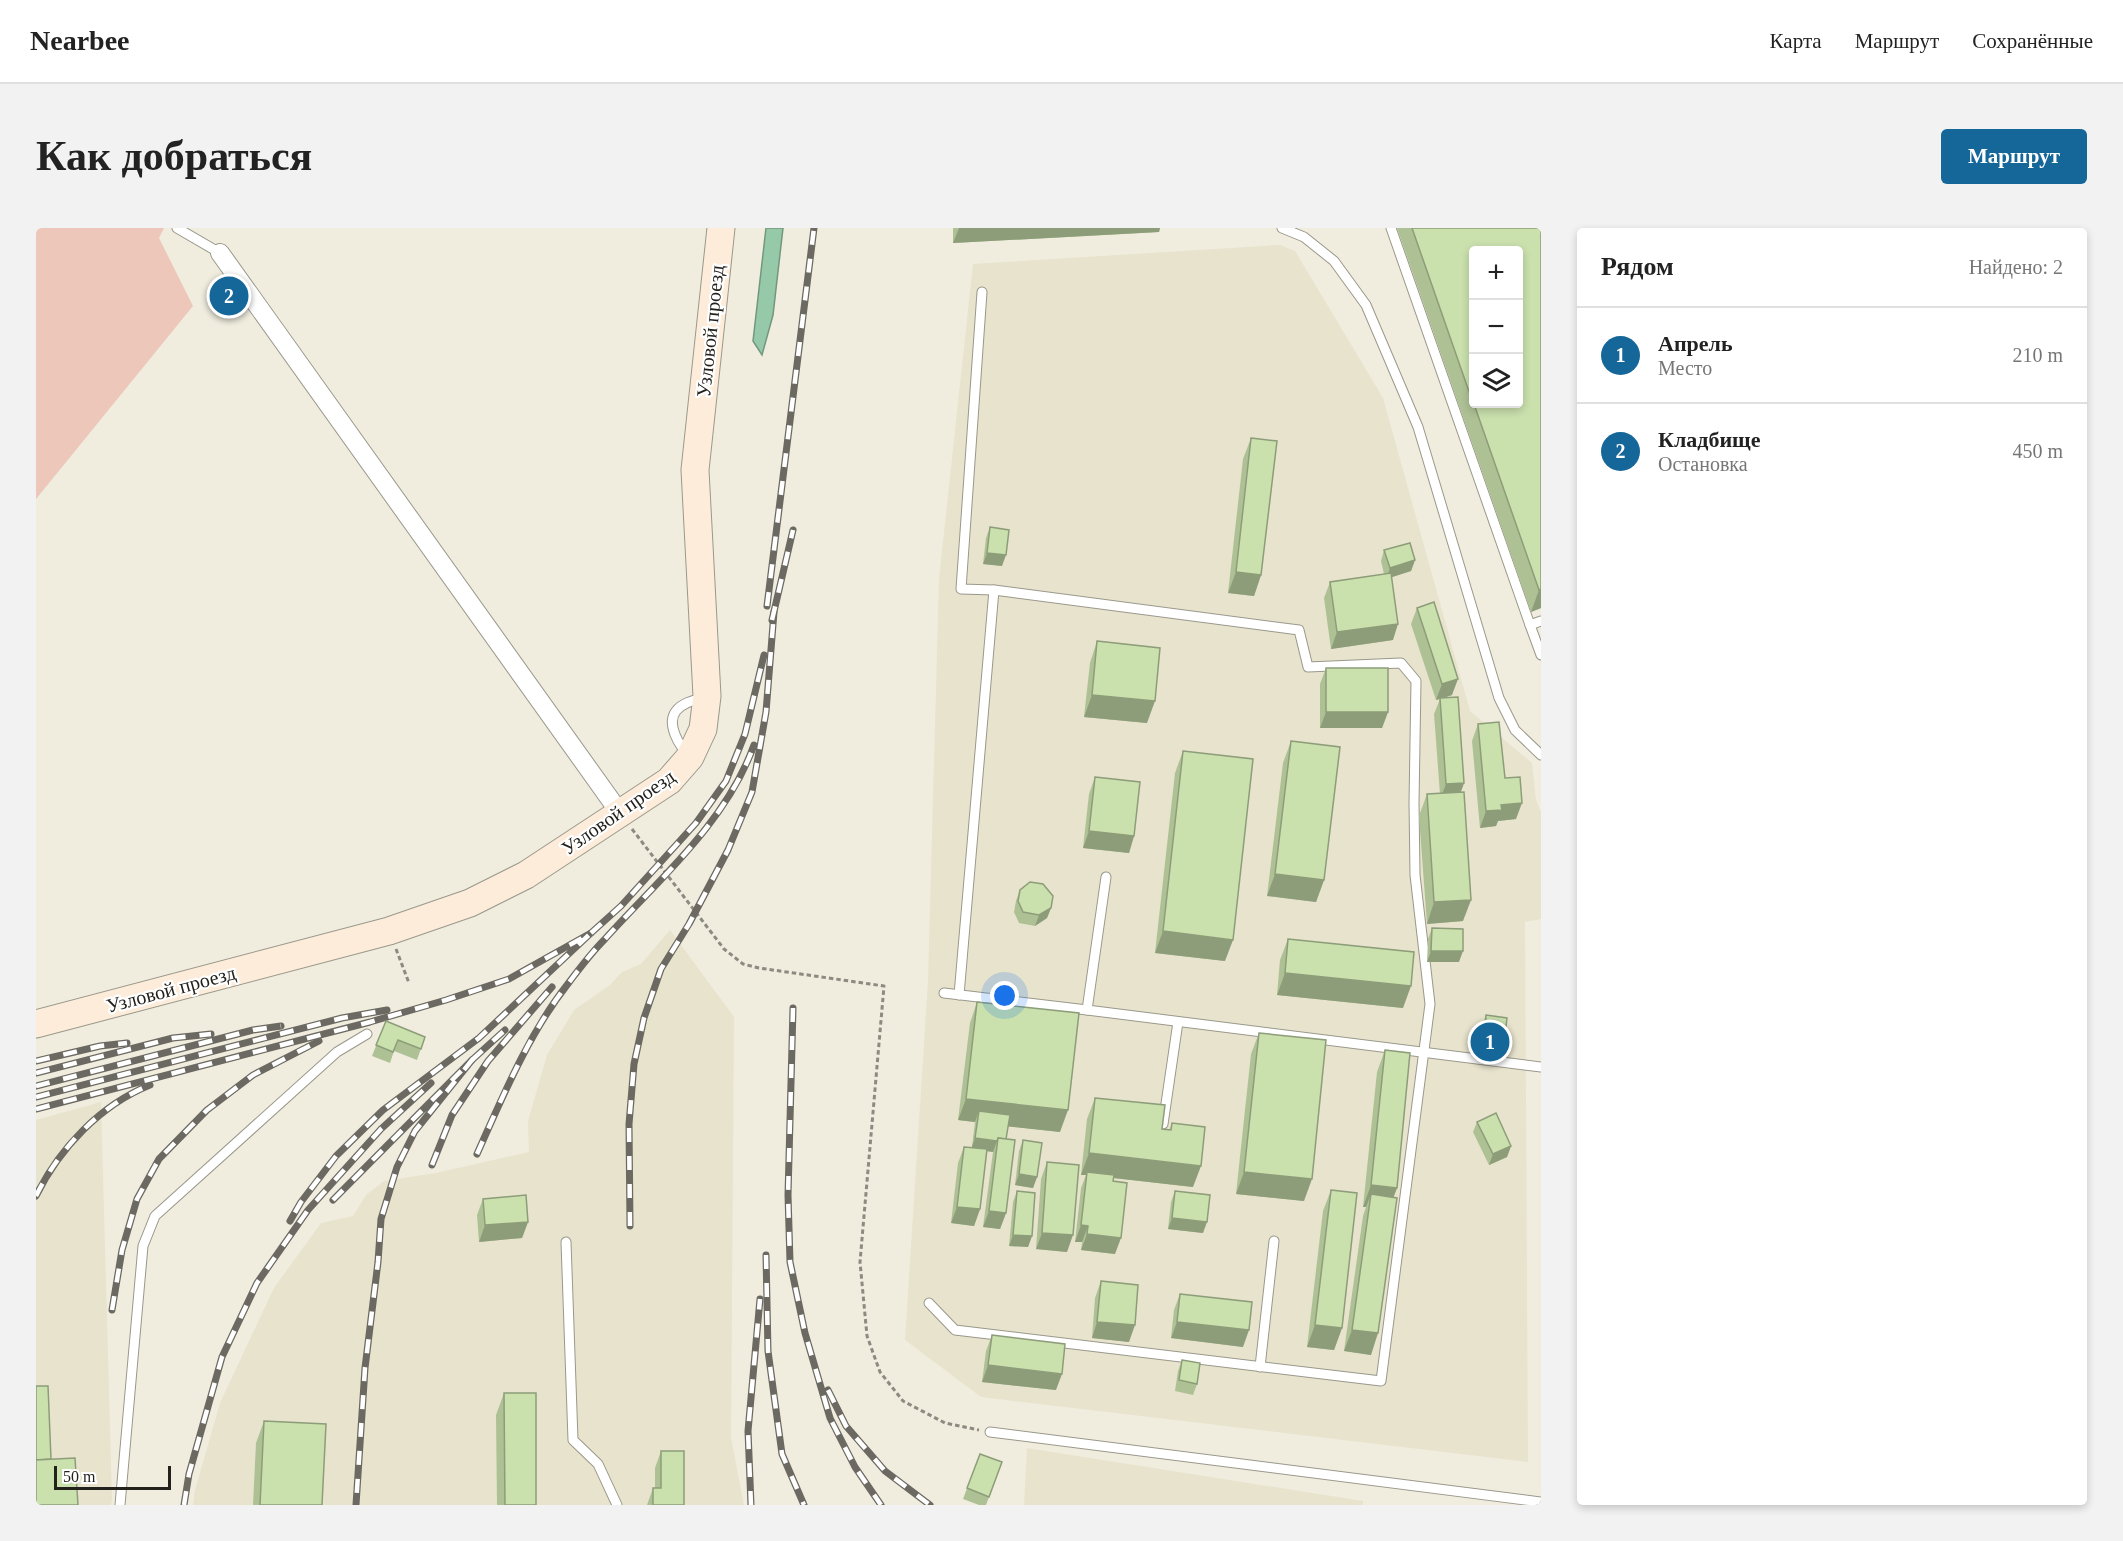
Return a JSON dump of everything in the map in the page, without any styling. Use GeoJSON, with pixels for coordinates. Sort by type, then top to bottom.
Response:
{"type":"FeatureCollection","features":[{"type":"Feature","properties":{"kind":"street","name":"Узловой проезд"},"geometry":{"type":"LineString","coordinates":[[36,1024],[389,931],[470,903],[526,875],[669,781],[690,756],[703,729],[707,696],[695,470],[721,228]]}},
{"type":"Feature","properties":{"kind":"street"},"geometry":{"type":"LineString","coordinates":[[220,253],[620,813]]}},
{"type":"Feature","properties":{"kind":"lane"},"geometry":{"type":"LineString","coordinates":[[177,228],[220,253]]}},
{"type":"Feature","properties":{"kind":"lane"},"geometry":{"type":"LineString","coordinates":[[1282,228],[1304,237],[1334,261],[1366,305],[1418,427],[1499,698],[1515,730],[1541,754]]}},
{"type":"Feature","properties":{"kind":"lane"},"geometry":{"type":"LineString","coordinates":[[1391,228],[1541,655]]}},
{"type":"Feature","properties":{"kind":"lane"},"geometry":{"type":"LineString","coordinates":[[929,1303],[955,1330],[1381,1381],[1430,1004],[1415,875],[1416,681],[1401,663],[1308,667],[1299,630],[994,590],[961,589],[982,292]]}},
{"type":"Feature","properties":{"kind":"lane"},"geometry":{"type":"LineString","coordinates":[[959,995],[994,590]]}},
{"type":"Feature","properties":{"kind":"lane"},"geometry":{"type":"LineString","coordinates":[[1530,625],[1541,621]]}},
{"type":"Feature","properties":{"kind":"lane"},"geometry":{"type":"LineString","coordinates":[[1087,1010],[1106,877]]}},
{"type":"Feature","properties":{"kind":"lane"},"geometry":{"type":"LineString","coordinates":[[944,993],[1541,1067]]}},
{"type":"Feature","properties":{"kind":"lane"},"geometry":{"type":"LineString","coordinates":[[1162,1124],[1178,1022]]}},
{"type":"Feature","properties":{"kind":"lane"},"geometry":{"type":"LineString","coordinates":[[120,1505],[143,1246],[155,1216],[336,1052],[367,1034]]}},
{"type":"Feature","properties":{"kind":"lane"},"geometry":{"type":"LineString","coordinates":[[1260,1367],[1274,1241]]}},
{"type":"Feature","properties":{"kind":"lane"},"geometry":{"type":"LineString","coordinates":[[566,1242],[573,1440],[598,1464],[617,1505]]}},
{"type":"Feature","properties":{"kind":"lane"},"geometry":{"type":"LineString","coordinates":[[990,1432],[1541,1502]]}},
{"type":"Feature","properties":{"kind":"lane"},"geometry":{"type":"LineString","coordinates":[[1485,1494],[1485,1505]]}},
{"type":"Feature","properties":{"kind":"path"},"geometry":{"type":"LineString","coordinates":[[620,813],[724,949],[743,964],[884,986],[860,1262],[867,1336],[880,1372],[903,1401],[945,1423],[990,1432]]}},
{"type":"Feature","properties":{"kind":"path"},"geometry":{"type":"LineString","coordinates":[[389,931],[409,983]]}},
{"type":"Feature","properties":{"kind":"shaded area"},"geometry":{"type":"Polygon","coordinates":[[[36,228],[164,228],[159,238],[193,306],[36,499],[36,228]]]}},
{"type":"Feature","properties":{"kind":"shaded area"},"geometry":{"type":"Polygon","coordinates":[[[766,228],[783,228],[773,315],[762,355],[753,341],[766,228]]]}},
{"type":"Feature","properties":{"kind":"shaded area"},"geometry":{"type":"Polygon","coordinates":[[[1280,245],[1295,251],[1383,398],[1470,711],[1532,763],[1536,800],[1541,812],[1541,919],[1525,922],[1528,1462],[981,1397],[905,1340],[928,981],[939,579],[973,264],[1280,245]]]}},
{"type":"Feature","properties":{"kind":"shaded area"},"geometry":{"type":"Polygon","coordinates":[[[670,930],[734,1017],[731,1438],[744,1505],[193,1505],[195,1490],[220,1403],[274,1288],[321,1223],[353,1216],[366,1195],[384,1181],[436,1173],[529,1152],[528,1121],[547,1055],[574,1010],[610,985],[622,972],[641,964],[670,930]]]}},
{"type":"Feature","properties":{"kind":"shaded area"},"geometry":{"type":"Polygon","coordinates":[[[101,1102],[112,1500],[111,1505],[36,1505],[36,1120],[101,1102]]]}},
{"type":"Feature","properties":{"kind":"shaded area"},"geometry":{"type":"Polygon","coordinates":[[[1027,1448],[1363,1501],[1363,1505],[1024,1505],[1027,1448]]]}},
{"type":"Feature","properties":{"kind":"building"},"geometry":{"type":"Polygon","coordinates":[[[1412,228],[1541,228],[1541,589],[1539,590],[1475,408],[1523,408],[1523,246],[1469,246],[1469,392],[1412,228]]]}},
{"type":"Feature","properties":{"kind":"building"},"geometry":{"type":"Polygon","coordinates":[[[1251,438],[1277,441],[1261,575],[1236,572],[1251,438]]]}},
{"type":"Feature","properties":{"kind":"building"},"geometry":{"type":"Polygon","coordinates":[[[990,527],[1009,530],[1006,555],[987,553],[990,527]]]}},
{"type":"Feature","properties":{"kind":"building"},"geometry":{"type":"Polygon","coordinates":[[[1410,543],[1415,560],[1390,568],[1384,550],[1410,543]]]}},
{"type":"Feature","properties":{"kind":"building"},"geometry":{"type":"Polygon","coordinates":[[[1391,573],[1398,624],[1337,632],[1330,582],[1391,573]]]}},
{"type":"Feature","properties":{"kind":"building"},"geometry":{"type":"Polygon","coordinates":[[[1434,602],[1458,679],[1442,684],[1417,608],[1434,602]]]}},
{"type":"Feature","properties":{"kind":"building"},"geometry":{"type":"Polygon","coordinates":[[[1097,641],[1160,648],[1155,701],[1092,695],[1097,641]]]}},
{"type":"Feature","properties":{"kind":"building"},"geometry":{"type":"Polygon","coordinates":[[[1326,668],[1388,668],[1388,712],[1326,712],[1326,668]]]}},
{"type":"Feature","properties":{"kind":"building"},"geometry":{"type":"Polygon","coordinates":[[[1458,697],[1464,783],[1446,784],[1440,698],[1458,697]]]}},
{"type":"Feature","properties":{"kind":"building"},"geometry":{"type":"Polygon","coordinates":[[[1499,722],[1505,778],[1520,777],[1522,803],[1501,805],[1502,810],[1486,811],[1478,724],[1499,722]]]}},
{"type":"Feature","properties":{"kind":"building"},"geometry":{"type":"Polygon","coordinates":[[[1291,741],[1340,747],[1324,880],[1275,874],[1291,741]]]}},
{"type":"Feature","properties":{"kind":"building"},"geometry":{"type":"Polygon","coordinates":[[[1183,751],[1253,759],[1233,940],[1163,931],[1183,751]]]}},
{"type":"Feature","properties":{"kind":"building"},"geometry":{"type":"Polygon","coordinates":[[[1095,777],[1140,782],[1134,836],[1089,831],[1095,777]]]}},
{"type":"Feature","properties":{"kind":"building"},"geometry":{"type":"Polygon","coordinates":[[[1464,792],[1471,900],[1434,902],[1427,794],[1464,792]]]}},
{"type":"Feature","properties":{"kind":"building"},"geometry":{"type":"Polygon","coordinates":[[[1030,882],[1043,884],[1053,896],[1051,908],[1039,915],[1023,912],[1018,901],[1020,890],[1030,882]]]}},
{"type":"Feature","properties":{"kind":"building"},"geometry":{"type":"Polygon","coordinates":[[[1432,928],[1463,929],[1463,951],[1431,951],[1432,928]]]}},
{"type":"Feature","properties":{"kind":"building"},"geometry":{"type":"Polygon","coordinates":[[[1288,939],[1414,952],[1411,986],[1285,973],[1288,939]]]}},
{"type":"Feature","properties":{"kind":"building"},"geometry":{"type":"Polygon","coordinates":[[[977,1002],[1079,1013],[1068,1110],[966,1099],[977,1002]]]}},
{"type":"Feature","properties":{"kind":"building"},"geometry":{"type":"Polygon","coordinates":[[[1486,1015],[1507,1018],[1505,1035],[1485,1032],[1486,1015]]]}},
{"type":"Feature","properties":{"kind":"building"},"geometry":{"type":"Polygon","coordinates":[[[386,1021],[425,1037],[421,1049],[398,1040],[393,1052],[376,1045],[386,1021]]]}},
{"type":"Feature","properties":{"kind":"building"},"geometry":{"type":"Polygon","coordinates":[[[1259,1033],[1326,1040],[1312,1179],[1244,1172],[1259,1033]]]}},
{"type":"Feature","properties":{"kind":"building"},"geometry":{"type":"Polygon","coordinates":[[[1385,1050],[1410,1053],[1397,1188],[1371,1185],[1385,1050]]]}},
{"type":"Feature","properties":{"kind":"building"},"geometry":{"type":"Polygon","coordinates":[[[1095,1098],[1165,1105],[1162,1129],[1171,1130],[1172,1123],[1205,1127],[1201,1166],[1089,1153],[1095,1098]]]}},
{"type":"Feature","properties":{"kind":"building"},"geometry":{"type":"Polygon","coordinates":[[[979,1111],[1010,1115],[1006,1139],[998,1138],[997,1141],[975,1138],[979,1111]]]}},
{"type":"Feature","properties":{"kind":"building"},"geometry":{"type":"Polygon","coordinates":[[[1496,1113],[1511,1146],[1493,1154],[1477,1122],[1496,1113]]]}},
{"type":"Feature","properties":{"kind":"building"},"geometry":{"type":"Polygon","coordinates":[[[998,1138],[1015,1140],[1006,1213],[989,1211],[998,1138]]]}},
{"type":"Feature","properties":{"kind":"building"},"geometry":{"type":"Polygon","coordinates":[[[1023,1140],[1042,1143],[1037,1177],[1019,1174],[1023,1140]]]}},
{"type":"Feature","properties":{"kind":"building"},"geometry":{"type":"Polygon","coordinates":[[[964,1147],[987,1149],[980,1209],[957,1207],[964,1147]]]}},
{"type":"Feature","properties":{"kind":"building"},"geometry":{"type":"Polygon","coordinates":[[[1047,1162],[1079,1165],[1073,1235],[1042,1233],[1047,1162]]]}},
{"type":"Feature","properties":{"kind":"building"},"geometry":{"type":"Polygon","coordinates":[[[1087,1172],[1114,1175],[1113,1181],[1127,1183],[1121,1238],[1087,1234],[1088,1226],[1081,1225],[1087,1172]]]}},
{"type":"Feature","properties":{"kind":"building"},"geometry":{"type":"Polygon","coordinates":[[[1331,1190],[1357,1193],[1342,1328],[1315,1325],[1331,1190]]]}},
{"type":"Feature","properties":{"kind":"building"},"geometry":{"type":"Polygon","coordinates":[[[1017,1191],[1035,1193],[1032,1236],[1013,1235],[1017,1191]]]}},
{"type":"Feature","properties":{"kind":"building"},"geometry":{"type":"Polygon","coordinates":[[[1175,1191],[1210,1195],[1207,1222],[1172,1218],[1175,1191]]]}},
{"type":"Feature","properties":{"kind":"building"},"geometry":{"type":"Polygon","coordinates":[[[1371,1194],[1397,1198],[1378,1333],[1352,1330],[1371,1194]]]}},
{"type":"Feature","properties":{"kind":"building"},"geometry":{"type":"Polygon","coordinates":[[[526,1195],[528,1222],[485,1225],[483,1199],[526,1195]]]}},
{"type":"Feature","properties":{"kind":"building"},"geometry":{"type":"Polygon","coordinates":[[[1101,1281],[1138,1285],[1135,1325],[1097,1322],[1101,1281]]]}},
{"type":"Feature","properties":{"kind":"building"},"geometry":{"type":"Polygon","coordinates":[[[1180,1294],[1252,1302],[1249,1330],[1177,1322],[1180,1294]]]}},
{"type":"Feature","properties":{"kind":"building"},"geometry":{"type":"Polygon","coordinates":[[[992,1335],[1065,1344],[1062,1374],[988,1365],[992,1335]]]}},
{"type":"Feature","properties":{"kind":"building"},"geometry":{"type":"Polygon","coordinates":[[[1182,1360],[1200,1363],[1197,1384],[1179,1380],[1182,1360]]]}},
{"type":"Feature","properties":{"kind":"building"},"geometry":{"type":"Polygon","coordinates":[[[36,1386],[48,1386],[51,1459],[36,1460],[36,1386]]]}},
{"type":"Feature","properties":{"kind":"building"},"geometry":{"type":"Polygon","coordinates":[[[504,1393],[536,1393],[536,1505],[505,1505],[504,1393]]]}},
{"type":"Feature","properties":{"kind":"building"},"geometry":{"type":"Polygon","coordinates":[[[264,1421],[326,1424],[322,1505],[260,1505],[264,1421]]]}},
{"type":"Feature","properties":{"kind":"building"},"geometry":{"type":"Polygon","coordinates":[[[661,1451],[684,1451],[684,1505],[653,1505],[653,1488],[661,1488],[661,1451]]]}},
{"type":"Feature","properties":{"kind":"building"},"geometry":{"type":"Polygon","coordinates":[[[980,1454],[1002,1462],[989,1497],[967,1488],[980,1454]]]}},
{"type":"Feature","properties":{"kind":"building"},"geometry":{"type":"Polygon","coordinates":[[[75,1458],[78,1505],[36,1505],[36,1460],[75,1458]]]}},
{"type":"Feature","properties":{"kind":"railway"},"geometry":{"type":"LineString","coordinates":[[767,606],[814,228]]}},
{"type":"Feature","properties":{"kind":"railway"},"geometry":{"type":"LineString","coordinates":[[772,620],[793,530]]}},
{"type":"Feature","properties":{"kind":"railway"},"geometry":{"type":"LineString","coordinates":[[630,1226],[629,1124],[634,1064],[644,1018],[661,969],[689,924],[728,850],[752,792],[766,712],[774,612]]}},
{"type":"Feature","properties":{"kind":"railway"},"geometry":{"type":"LineString","coordinates":[[591,933],[621,906],[696,823],[726,781],[745,734],[764,655]]}},
{"type":"Feature","properties":{"kind":"railway"},"geometry":{"type":"LineString","coordinates":[[477,1154],[517,1066],[553,1004],[595,950],[709,825],[742,773],[754,745]]}},
{"type":"Feature","properties":{"kind":"railway"},"geometry":{"type":"LineString","coordinates":[[36,1109],[446,1000],[509,979],[591,933],[479,1038],[383,1110],[336,1156],[301,1202],[290,1221]]}},
{"type":"Feature","properties":{"kind":"railway"},"geometry":{"type":"LineString","coordinates":[[432,1165],[452,1115],[488,1061],[552,987]]}},
{"type":"Feature","properties":{"kind":"railway"},"geometry":{"type":"LineString","coordinates":[[793,1008],[788,1195],[790,1262],[805,1333],[830,1418],[855,1467],[881,1505]]}},
{"type":"Feature","properties":{"kind":"railway"},"geometry":{"type":"LineString","coordinates":[[36,1097],[342,1018],[387,1010]]}},
{"type":"Feature","properties":{"kind":"railway"},"geometry":{"type":"LineString","coordinates":[[36,1086],[253,1030],[281,1026]]}},
{"type":"Feature","properties":{"kind":"railway"},"geometry":{"type":"LineString","coordinates":[[472,1060],[505,1030]]}},
{"type":"Feature","properties":{"kind":"railway"},"geometry":{"type":"LineString","coordinates":[[36,1073],[173,1038],[211,1034]]}},
{"type":"Feature","properties":{"kind":"railway"},"geometry":{"type":"LineString","coordinates":[[112,1310],[122,1250],[137,1199],[159,1159],[207,1110],[253,1075],[319,1041]]}},
{"type":"Feature","properties":{"kind":"railway"},"geometry":{"type":"LineString","coordinates":[[36,1061],[100,1046],[127,1043]]}},
{"type":"Feature","properties":{"kind":"railway"},"geometry":{"type":"LineString","coordinates":[[333,1200],[472,1060],[415,1131],[397,1167],[381,1219],[365,1368],[356,1505]]}},
{"type":"Feature","properties":{"kind":"railway"},"geometry":{"type":"LineString","coordinates":[[184,1505],[189,1474],[222,1357],[257,1283],[308,1210],[381,1129],[431,1083]]}},
{"type":"Feature","properties":{"kind":"railway"},"geometry":{"type":"LineString","coordinates":[[36,1196],[56,1162],[83,1130],[114,1104],[150,1085]]}},
{"type":"Feature","properties":{"kind":"railway"},"geometry":{"type":"LineString","coordinates":[[766,1255],[768,1351],[782,1454],[804,1505]]}},
{"type":"Feature","properties":{"kind":"railway"},"geometry":{"type":"LineString","coordinates":[[751,1505],[748,1431],[760,1299]]}},
{"type":"Feature","properties":{"kind":"railway"},"geometry":{"type":"LineString","coordinates":[[828,1390],[846,1426],[885,1471],[930,1505]]}},
{"type":"Feature","properties":{"kind":"place","name":"Кладбище"},"geometry":{"type":"Point","coordinates":[229,296]}},
{"type":"Feature","properties":{"kind":"place","name":"Апрель"},"geometry":{"type":"Point","coordinates":[1490,1042]}}]}
